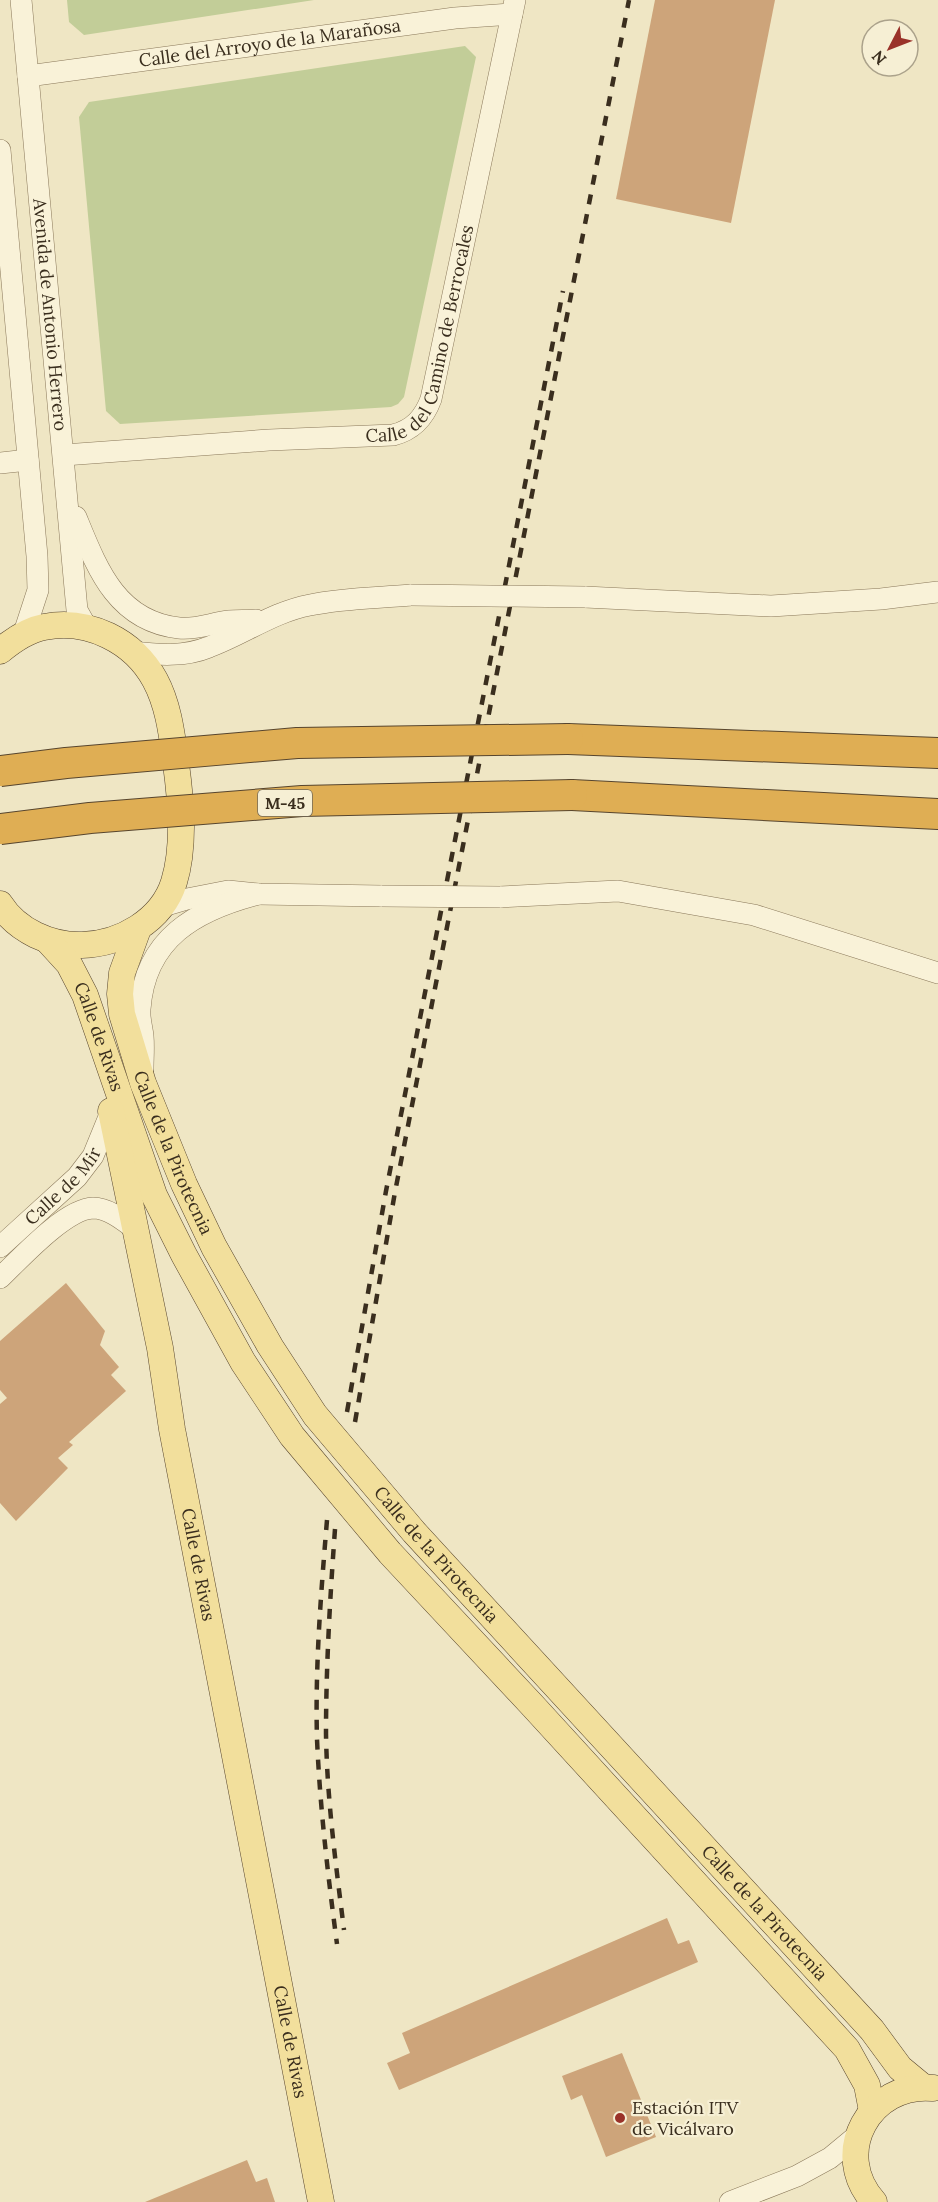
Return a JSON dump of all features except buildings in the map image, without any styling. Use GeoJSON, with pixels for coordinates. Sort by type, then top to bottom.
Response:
{"type":"FeatureCollection","features":[{"type":"Feature","properties":{"kind":"highway"},"geometry":{"type":"LineString","coordinates":[[0,771],[297,743],[568,739],[938,753]]}},
{"type":"Feature","properties":{"kind":"highway","name":"M-45"},"geometry":{"type":"LineString","coordinates":[[0,829],[90,818],[302,801],[572,795],[938,814]]}},
{"type":"Feature","properties":{"kind":"main road"},"geometry":{"type":"LineString","coordinates":[[0,651],[42,627],[68,625],[110,635],[133,652],[155,680],[170,721],[178,780],[180,849],[173,884],[160,907],[138,929],[119,939],[99,945],[75,945],[48,941],[21,927],[0,904]]}},
{"type":"Feature","properties":{"kind":"main road","name":"Calle de la Pirotecnia"},"geometry":{"type":"LineString","coordinates":[[138,929],[122,974],[120,994],[122,1014],[143,1083],[184,1184],[214,1247],[270,1346],[315,1415],[414,1532],[872,2030],[900,2068],[930,2088]]}},
{"type":"Feature","properties":{"kind":"main road","name":"Calle de Rivas"},"geometry":{"type":"LineString","coordinates":[[48,941],[69,964],[85,994],[115,1084],[111,1112],[160,1348],[172,1429],[321,2202]]}},
{"type":"Feature","properties":{"kind":"main road","name":"Calle de la Pirotecnia"},"geometry":{"type":"LineString","coordinates":[[115,1084],[154,1195],[184,1255],[243,1362],[292,1436],[390,1553],[541,1714],[847,2049],[867,2085],[872,2111]]}},
{"type":"Feature","properties":{"kind":"main road"},"geometry":{"type":"LineString","coordinates":[[874,2202],[864,2189],[856,2168],[856,2145],[859,2134],[872,2111],[895,2094],[930,2088]]}},
{"type":"Feature","properties":{"kind":"street","name":"Avenida de Antonio Herrero"},"geometry":{"type":"LineString","coordinates":[[21,0],[77,610],[87,628]]}},
{"type":"Feature","properties":{"kind":"street","name":"Calle del Arroyo de la Marañosa"},"geometry":{"type":"LineString","coordinates":[[28,76],[455,18],[514,7]]}},
{"type":"Feature","properties":{"kind":"street","name":"Calle del Camino de Berrocales"},"geometry":{"type":"LineString","coordinates":[[64,454],[269,440],[393,435],[405,432],[416,424],[423,416],[431,399],[514,7]]}},
{"type":"Feature","properties":{"kind":"street","name":"Avenida de Antonio Herrero"},"geometry":{"type":"LineString","coordinates":[[0,150],[37,556],[38,590],[23,636]]}},
{"type":"Feature","properties":{"kind":"street"},"geometry":{"type":"LineString","coordinates":[[0,464],[28,460]]}},
{"type":"Feature","properties":{"kind":"street"},"geometry":{"type":"LineString","coordinates":[[68,496],[96,565],[120,602],[129,608],[147,619],[178,628],[198,628],[228,621],[263,620]]}},
{"type":"Feature","properties":{"kind":"street"},"geometry":{"type":"LineString","coordinates":[[133,652],[159,655],[185,654],[209,648],[263,620],[310,605],[411,595],[585,597],[771,606],[881,599],[938,592]]}},
{"type":"Feature","properties":{"kind":"street"},"geometry":{"type":"LineString","coordinates":[[160,907],[228,891],[258,894],[500,897],[618,891],[742,913],[938,973]]}},
{"type":"Feature","properties":{"kind":"street"},"geometry":{"type":"LineString","coordinates":[[143,1083],[143,1038],[140,1012],[143,989],[150,967],[163,945],[177,929],[199,915],[226,902],[258,894]]}},
{"type":"Feature","properties":{"kind":"street","name":"Calle de Mir"},"geometry":{"type":"LineString","coordinates":[[0,1247],[76,1177],[93,1156],[111,1112]]}},
{"type":"Feature","properties":{"kind":"street","name":"Calle de Mir"},"geometry":{"type":"LineString","coordinates":[[0,1278],[55,1226],[75,1214],[93,1208],[116,1215],[135,1229]]}},
{"type":"Feature","properties":{"kind":"street"},"geometry":{"type":"LineString","coordinates":[[730,2202],[797,2176],[830,2158],[859,2134]]}},
{"type":"Feature","properties":{"kind":"green space"},"geometry":{"type":"Polygon","coordinates":[[[67,0],[314,0],[84,35],[69,22],[67,0]]]}},
{"type":"Feature","properties":{"kind":"green space"},"geometry":{"type":"Polygon","coordinates":[[[465,46],[476,57],[404,397],[398,404],[391,407],[120,424],[106,411],[79,117],[89,102],[465,46]]]}},
{"type":"Feature","properties":{"kind":"railway"},"geometry":{"type":"LineString","coordinates":[[355,1422],[395,1192],[629,0]]}},
{"type":"Feature","properties":{"kind":"railway"},"geometry":{"type":"LineString","coordinates":[[347,1412],[386,1191],[563,291]]}},
{"type":"Feature","properties":{"kind":"railway"},"geometry":{"type":"LineString","coordinates":[[327,1520],[318,1657],[317,1739],[320,1791],[337,1944]]}},
{"type":"Feature","properties":{"kind":"railway"},"geometry":{"type":"LineString","coordinates":[[335,1529],[326,1734],[330,1808],[344,1930]]}},
{"type":"Feature","properties":{"kind":"place","name":"Estación ITV de Vicálvaro"},"geometry":{"type":"Point","coordinates":[620,2118]}}]}
